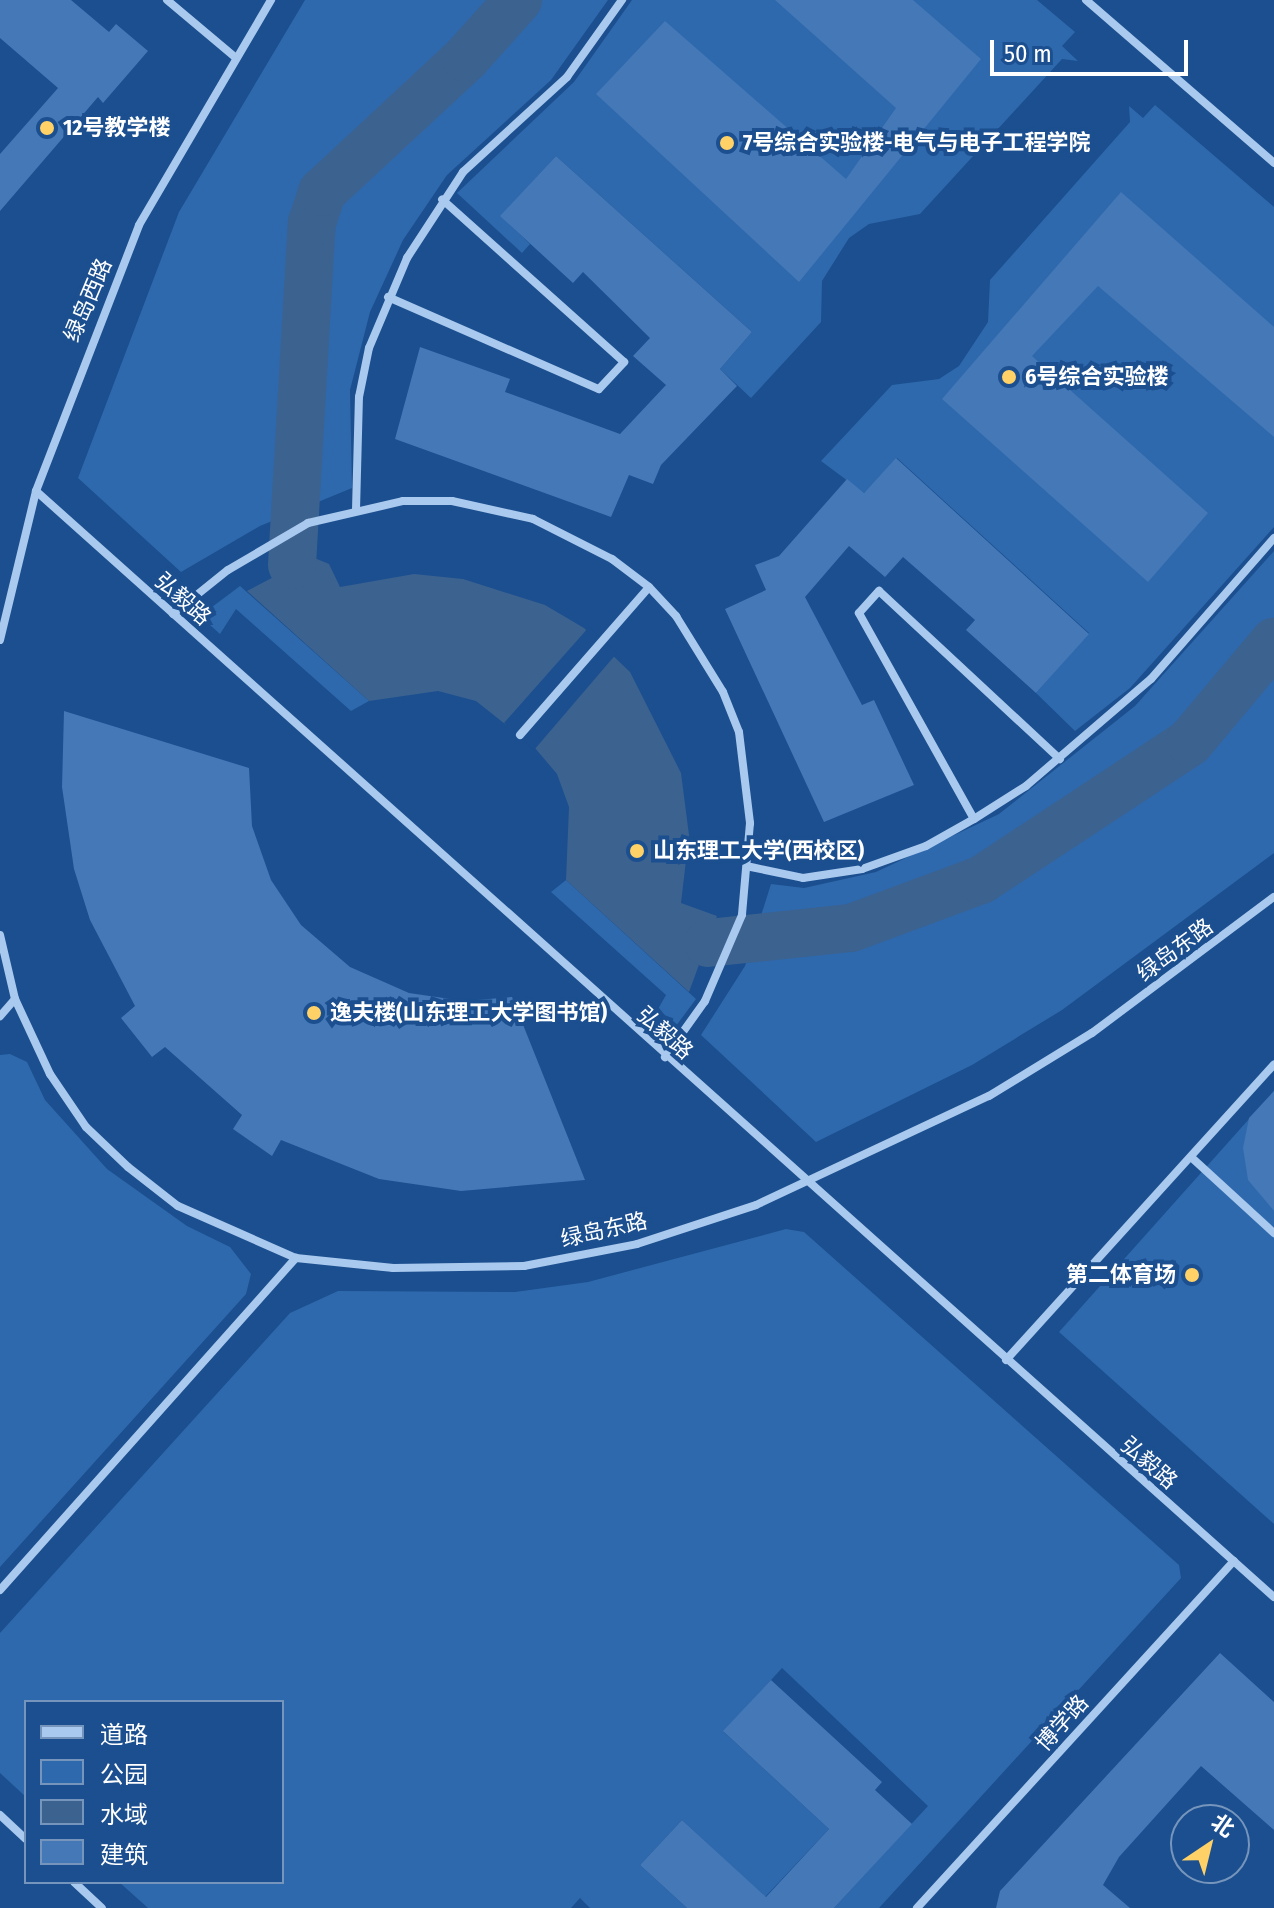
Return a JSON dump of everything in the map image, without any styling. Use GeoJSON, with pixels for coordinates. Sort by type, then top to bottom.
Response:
{"type":"FeatureCollection","features":[{"type":"Feature","properties":{"kind":"street"},"geometry":{"type":"LineString","coordinates":[[167,0],[235,57]]}},
{"type":"Feature","properties":{"kind":"street","name":"绿岛西路"},"geometry":{"type":"LineString","coordinates":[[0,640],[36,491],[139,225],[271,0]]}},
{"type":"Feature","properties":{"kind":"street"},"geometry":{"type":"LineString","coordinates":[[356,510],[359,397],[388,297],[442,199],[497,139],[567,77],[622,0]]}},
{"type":"Feature","properties":{"kind":"street"},"geometry":{"type":"LineString","coordinates":[[1086,0],[1274,163]]}},
{"type":"Feature","properties":{"kind":"street"},"geometry":{"type":"LineString","coordinates":[[388,297],[599,389],[624,362],[442,199]]}},
{"type":"Feature","properties":{"kind":"street","name":"弘毅路"},"geometry":{"type":"LineString","coordinates":[[36,491],[806,1184],[1274,1597]]}},
{"type":"Feature","properties":{"kind":"street"},"geometry":{"type":"LineString","coordinates":[[173,614],[264,546],[308,523],[356,510],[452,501],[533,519],[612,559],[649,587],[702,654],[739,732],[751,867],[742,915],[726,960],[665,1057]]}},
{"type":"Feature","properties":{"kind":"street"},"geometry":{"type":"LineString","coordinates":[[751,867],[803,878],[862,869],[926,846],[974,819],[1060,759],[1151,679],[1274,538]]}},
{"type":"Feature","properties":{"kind":"street"},"geometry":{"type":"LineString","coordinates":[[520,735],[649,587]]}},
{"type":"Feature","properties":{"kind":"street"},"geometry":{"type":"LineString","coordinates":[[974,819],[859,613],[879,591],[1060,759]]}},
{"type":"Feature","properties":{"kind":"street","name":"绿岛东路"},"geometry":{"type":"LineString","coordinates":[[15,999],[50,1074],[86,1127],[128,1167],[178,1206],[296,1258],[393,1268],[524,1266],[637,1244],[806,1184],[1028,1073],[1092,1033],[1274,897]]}},
{"type":"Feature","properties":{"kind":"street"},"geometry":{"type":"LineString","coordinates":[[0,935],[15,999],[0,1016]]}},
{"type":"Feature","properties":{"kind":"street"},"geometry":{"type":"LineString","coordinates":[[1006,1360],[1274,1064]]}},
{"type":"Feature","properties":{"kind":"street"},"geometry":{"type":"LineString","coordinates":[[1191,1157],[1274,1233]]}},
{"type":"Feature","properties":{"kind":"street"},"geometry":{"type":"LineString","coordinates":[[0,1590],[296,1258]]}},
{"type":"Feature","properties":{"kind":"street","name":"博学路"},"geometry":{"type":"LineString","coordinates":[[917,1908],[1234,1561]]}},
{"type":"Feature","properties":{"kind":"street"},"geometry":{"type":"LineString","coordinates":[[0,1815],[24,1837]]}},
{"type":"Feature","properties":{"kind":"street"},"geometry":{"type":"LineString","coordinates":[[76,1884],[102,1908]]}},
{"type":"Feature","properties":{"kind":"green space"},"geometry":{"type":"Polygon","coordinates":[[[305,0],[608,0],[551,80],[447,175],[403,240],[370,312],[350,390],[352,488],[260,526],[181,572],[78,478],[179,212],[305,0]]]}},
{"type":"Feature","properties":{"kind":"green space"},"geometry":{"type":"Polygon","coordinates":[[[632,0],[1037,0],[1075,32],[1062,46],[1078,61],[1062,59],[920,214],[869,224],[849,238],[822,281],[821,322],[751,398],[720,369],[752,332],[556,156],[501,216],[530,244],[522,253],[457,193],[574,82],[632,0]]]}},
{"type":"Feature","properties":{"kind":"green space"},"geometry":{"type":"Polygon","coordinates":[[[1155,105],[1274,207],[1274,527],[1130,688],[1075,731],[1036,693],[1089,633],[897,458],[864,493],[821,461],[892,385],[939,379],[959,366],[988,322],[990,280],[1130,122],[1129,106],[1143,118],[1155,105]]]}},
{"type":"Feature","properties":{"kind":"green space"},"geometry":{"type":"Polygon","coordinates":[[[1274,551],[1274,853],[1062,1010],[972,1065],[816,1142],[701,1035],[745,966],[771,884],[804,888],[876,872],[999,814],[1135,706],[1274,551]]]}},
{"type":"Feature","properties":{"kind":"green space"},"geometry":{"type":"Polygon","coordinates":[[[240,586],[369,701],[351,711],[236,609],[220,634],[200,616],[240,586]]]}},
{"type":"Feature","properties":{"kind":"green space"},"geometry":{"type":"Polygon","coordinates":[[[566,880],[696,999],[667,1038],[650,1023],[666,995],[551,892],[566,880]]]}},
{"type":"Feature","properties":{"kind":"green space"},"geometry":{"type":"Polygon","coordinates":[[[10,1054],[27,1062],[45,1100],[107,1169],[187,1226],[230,1247],[251,1274],[246,1294],[0,1567],[0,1055],[10,1054]]]}},
{"type":"Feature","properties":{"kind":"green space","name":"第二体育场"},"geometry":{"type":"Polygon","coordinates":[[[1274,1091],[1274,1524],[1059,1332],[1274,1091]]]}},
{"type":"Feature","properties":{"kind":"green space"},"geometry":{"type":"Polygon","coordinates":[[[786,1229],[804,1232],[1179,1565],[1181,1578],[879,1908],[834,1908],[928,1806],[782,1668],[724,1732],[829,1829],[765,1897],[682,1820],[640,1865],[687,1908],[590,1908],[580,1898],[571,1908],[148,1908],[121,1884],[284,1884],[284,1700],[24,1700],[24,1795],[0,1773],[0,1633],[290,1313],[338,1291],[515,1292],[588,1282],[786,1229]]]}},
{"type":"Feature","properties":{"kind":"water"},"geometry":{"type":"Polygon","coordinates":[[[312,557],[329,564],[340,587],[414,574],[463,579],[545,605],[584,628],[630,672],[681,773],[689,835],[681,903],[717,916],[689,992],[566,880],[569,807],[557,774],[535,748],[476,701],[438,691],[369,701],[247,591],[312,557]]]}},
{"type":"Feature","properties":{"kind":"pier"},"geometry":{"type":"Polygon","coordinates":[[[589,627],[617,653],[534,750],[504,723],[589,627]]]}},
{"type":"Feature","properties":{"kind":"building","name":"12号教学楼"},"geometry":{"type":"Polygon","coordinates":[[[0,0],[71,0],[109,32],[116,24],[148,51],[103,103],[98,97],[0,211],[0,154],[58,88],[0,38],[0,0]]]}},
{"type":"Feature","properties":{"kind":"building","name":"7号综合实验楼-电气与电子工程学院"},"geometry":{"type":"Polygon","coordinates":[[[775,0],[913,0],[981,59],[799,282],[596,94],[665,21],[846,179],[896,108],[775,0]]]}},
{"type":"Feature","properties":{"kind":"building"},"geometry":{"type":"Polygon","coordinates":[[[556,156],[752,332],[720,369],[737,386],[661,465],[653,484],[629,475],[611,517],[395,439],[420,347],[510,379],[505,392],[620,434],[666,385],[633,356],[650,338],[583,272],[573,283],[500,216],[556,156]]]}},
{"type":"Feature","properties":{"kind":"building","name":"6号综合实验楼"},"geometry":{"type":"Polygon","coordinates":[[[1121,192],[1274,327],[1274,437],[1098,286],[1032,356],[1208,513],[1148,582],[942,399],[1121,192]]]}},
{"type":"Feature","properties":{"kind":"building"},"geometry":{"type":"Polygon","coordinates":[[[896,458],[1089,634],[1036,693],[966,630],[975,620],[903,557],[885,577],[849,546],[805,597],[862,705],[874,700],[914,785],[824,822],[725,609],[766,590],[755,565],[779,556],[847,479],[864,493],[896,458]]]}},
{"type":"Feature","properties":{"kind":"building"},"geometry":{"type":"Polygon","coordinates":[[[64,711],[249,768],[252,826],[271,880],[301,925],[350,967],[409,993],[464,1001],[512,997],[585,1180],[461,1191],[379,1179],[281,1140],[272,1156],[233,1129],[242,1115],[165,1047],[152,1057],[121,1018],[135,1006],[90,920],[74,869],[62,787],[64,711]]]}},
{"type":"Feature","properties":{"kind":"building"},"geometry":{"type":"Polygon","coordinates":[[[1274,1091],[1274,1211],[1248,1180],[1243,1148],[1249,1118],[1274,1091]]]}},
{"type":"Feature","properties":{"kind":"building"},"geometry":{"type":"Polygon","coordinates":[[[1220,1653],[1274,1702],[1274,1830],[1250,1809],[1250,1804],[1244,1804],[1201,1766],[1119,1857],[1103,1885],[1130,1908],[996,1908],[1000,1891],[1220,1653]]]}},
{"type":"Feature","properties":{"kind":"building"},"geometry":{"type":"Polygon","coordinates":[[[771,1680],[882,1782],[875,1790],[912,1824],[834,1908],[687,1908],[640,1865],[682,1820],[766,1897],[829,1829],[723,1731],[771,1680]]]}},
{"type":"Feature","properties":{"kind":"waterway"},"geometry":{"type":"LineString","coordinates":[[292,565],[312,223],[322,192],[466,58],[518,0]]}},
{"type":"Feature","properties":{"kind":"waterway"},"geometry":{"type":"LineString","coordinates":[[708,943],[851,928],[981,880],[1190,742],[1274,642]]}},
{"type":"Feature","properties":{"kind":"place","name":"12号教学楼"},"geometry":{"type":"Point","coordinates":[47,128]}},
{"type":"Feature","properties":{"kind":"place","name":"7号综合实验楼-电气与电子工程学院"},"geometry":{"type":"Point","coordinates":[727,143]}},
{"type":"Feature","properties":{"kind":"place","name":"6号综合实验楼"},"geometry":{"type":"Point","coordinates":[1009,377]}},
{"type":"Feature","properties":{"kind":"place","name":"山东理工大学(西校区)"},"geometry":{"type":"Point","coordinates":[637,851]}},
{"type":"Feature","properties":{"kind":"place","name":"逸夫楼(山东理工大学图书馆)"},"geometry":{"type":"Point","coordinates":[314,1013]}},
{"type":"Feature","properties":{"kind":"place","name":"第二体育场"},"geometry":{"type":"Point","coordinates":[1192,1275]}}]}
